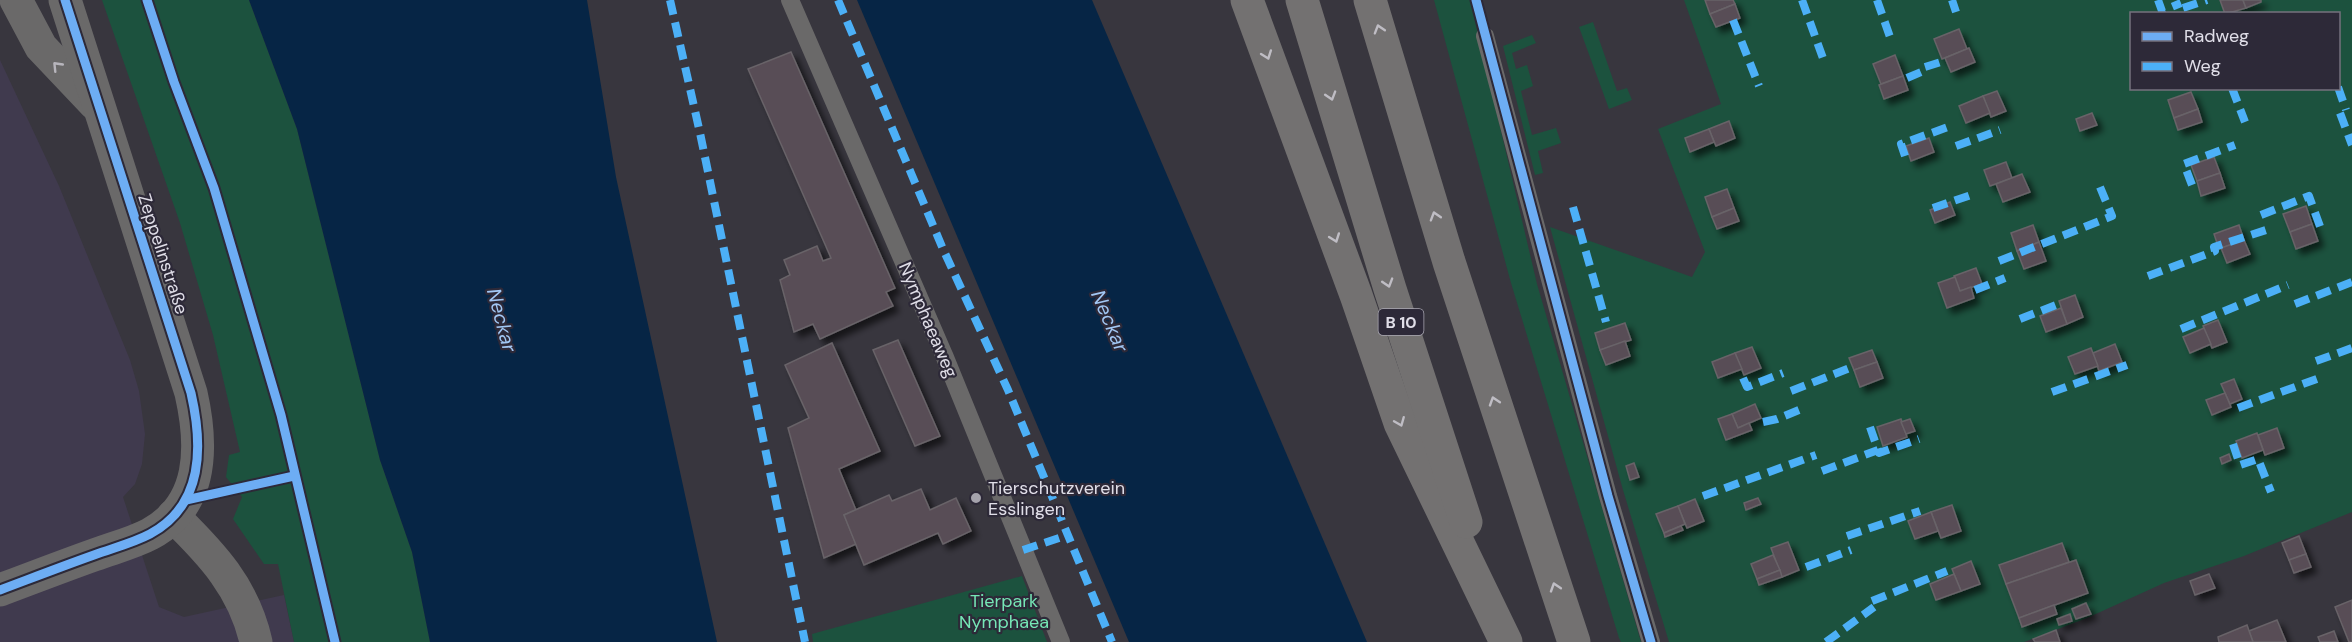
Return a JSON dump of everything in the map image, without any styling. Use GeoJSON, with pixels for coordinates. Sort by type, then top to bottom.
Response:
{"type":"FeatureCollection","features":[{"type":"Feature","properties":{"kind":"highway"},"geometry":{"type":"LineString","coordinates":[[1247,0],[1356,295],[1400,423],[1506,642]]}},
{"type":"Feature","properties":{"kind":"highway","name":"B 10"},"geometry":{"type":"LineString","coordinates":[[1302,0],[1390,289],[1506,642]]}},
{"type":"Feature","properties":{"kind":"highway"},"geometry":{"type":"LineString","coordinates":[[1370,0],[1449,262],[1574,642]]}},
{"type":"Feature","properties":{"kind":"street"},"geometry":{"type":"LineString","coordinates":[[16,0],[41,47],[98,108]]}},
{"type":"Feature","properties":{"kind":"street","name":"Zeppelinstraße"},"geometry":{"type":"LineString","coordinates":[[0,590],[148,535],[173,516],[186,500],[198,468],[199,440],[196,415],[65,0]]}},
{"type":"Feature","properties":{"kind":"street"},"geometry":{"type":"LineString","coordinates":[[173,516],[229,576],[245,606],[255,642]]}},
{"type":"Feature","properties":{"kind":"lane","name":"Nymphaeaweg"},"geometry":{"type":"LineString","coordinates":[[790,0],[944,355],[1061,642]]}},
{"type":"Feature","properties":{"kind":"lane"},"geometry":{"type":"LineString","coordinates":[[1485,36],[1608,496],[1651,642]]}},
{"type":"Feature","properties":{"kind":"shaded area"},"geometry":{"type":"Polygon","coordinates":[[[0,60],[59,186],[130,360],[139,391],[145,434],[142,464],[135,484],[123,497],[159,607],[184,617],[284,595],[294,642],[0,642],[0,60]]]}},
{"type":"Feature","properties":{"kind":"green space"},"geometry":{"type":"Polygon","coordinates":[[[102,0],[249,0],[297,129],[380,460],[412,552],[430,642],[294,642],[278,564],[264,564],[233,519],[242,497],[226,477],[229,455],[240,452],[213,335],[180,223],[102,0]]]}},
{"type":"Feature","properties":{"kind":"green space"},"geometry":{"type":"Polygon","coordinates":[[[1434,0],[1470,0],[1537,284],[1641,642],[1621,642],[1619,638],[1511,283],[1434,0]]]}},
{"type":"Feature","properties":{"kind":"green space"},"geometry":{"type":"Polygon","coordinates":[[[1684,0],[2352,0],[2352,512],[2244,556],[2164,583],[2087,618],[2024,642],[1669,642],[1623,490],[1550,227],[1692,277],[1705,252],[1658,129],[1721,104],[1684,0]]]}},
{"type":"Feature","properties":{"kind":"green space"},"geometry":{"type":"Polygon","coordinates":[[[1593,22],[1617,91],[1627,88],[1632,100],[1609,109],[1579,27],[1593,22]]]}},
{"type":"Feature","properties":{"kind":"green space"},"geometry":{"type":"Polygon","coordinates":[[[1532,35],[1536,43],[1512,53],[1516,69],[1527,65],[1533,86],[1521,91],[1532,135],[1556,128],[1561,143],[1538,151],[1543,173],[1535,175],[1503,46],[1532,35]]]}},
{"type":"Feature","properties":{"kind":"green space","name":"Tierpark Nymphaea"},"geometry":{"type":"Polygon","coordinates":[[[1022,576],[1047,642],[813,642],[812,634],[1022,576]]]}},
{"type":"Feature","properties":{"kind":"water","name":"Neckar"},"geometry":{"type":"Polygon","coordinates":[[[249,0],[587,0],[616,177],[717,642],[430,642],[412,552],[380,460],[297,129],[249,0]]]}},
{"type":"Feature","properties":{"kind":"water","name":"Neckar"},"geometry":{"type":"Polygon","coordinates":[[[857,0],[1092,0],[1367,642],[1129,642],[857,0]]]}},
{"type":"Feature","properties":{"kind":"building"},"geometry":{"type":"Polygon","coordinates":[[[1705,0],[1733,0],[1735,4],[1710,14],[1705,0]]]}},
{"type":"Feature","properties":{"kind":"building"},"geometry":{"type":"Polygon","coordinates":[[[2220,0],[2243,0],[2246,8],[2224,12],[2220,0]]]}},
{"type":"Feature","properties":{"kind":"building"},"geometry":{"type":"Polygon","coordinates":[[[2243,0],[2261,0],[2261,2],[2246,8],[2243,0]]]}},
{"type":"Feature","properties":{"kind":"building"},"geometry":{"type":"Polygon","coordinates":[[[1735,4],[1740,18],[1716,27],[1710,14],[1735,4]]]}},
{"type":"Feature","properties":{"kind":"building"},"geometry":{"type":"Polygon","coordinates":[[[1959,29],[1967,49],[1942,59],[1934,39],[1959,29]]]}},
{"type":"Feature","properties":{"kind":"building"},"geometry":{"type":"Polygon","coordinates":[[[1969,48],[1975,62],[1951,72],[1945,58],[1969,48]]]}},
{"type":"Feature","properties":{"kind":"building"},"geometry":{"type":"Polygon","coordinates":[[[791,52],[895,288],[886,292],[893,306],[820,339],[813,324],[794,332],[780,280],[790,275],[784,260],[817,246],[823,261],[831,258],[748,69],[791,52]]]}},
{"type":"Feature","properties":{"kind":"building"},"geometry":{"type":"Polygon","coordinates":[[[1895,55],[1903,76],[1881,84],[1873,64],[1895,55]]]}},
{"type":"Feature","properties":{"kind":"building"},"geometry":{"type":"Polygon","coordinates":[[[1903,76],[1908,90],[1884,99],[1879,85],[1903,76]]]}},
{"type":"Feature","properties":{"kind":"building"},"geometry":{"type":"Polygon","coordinates":[[[1997,91],[2006,111],[1991,117],[1983,96],[1997,91]]]}},
{"type":"Feature","properties":{"kind":"building"},"geometry":{"type":"Polygon","coordinates":[[[2191,92],[2198,109],[2174,118],[2168,100],[2191,92]]]}},
{"type":"Feature","properties":{"kind":"building"},"geometry":{"type":"Polygon","coordinates":[[[1983,96],[1990,113],[1966,123],[1959,106],[1983,96]]]}},
{"type":"Feature","properties":{"kind":"building"},"geometry":{"type":"Polygon","coordinates":[[[2198,109],[2202,122],[2178,130],[2174,118],[2198,109]]]}},
{"type":"Feature","properties":{"kind":"building"},"geometry":{"type":"Polygon","coordinates":[[[2092,113],[2097,125],[2080,131],[2076,119],[2092,113]]]}},
{"type":"Feature","properties":{"kind":"building"},"geometry":{"type":"Polygon","coordinates":[[[1729,121],[1735,138],[1716,146],[1709,129],[1729,121]]]}},
{"type":"Feature","properties":{"kind":"building"},"geometry":{"type":"Polygon","coordinates":[[[1709,129],[1714,142],[1690,152],[1685,138],[1709,129]]]}},
{"type":"Feature","properties":{"kind":"building"},"geometry":{"type":"Polygon","coordinates":[[[1929,138],[1934,152],[1911,161],[1906,146],[1929,138]]]}},
{"type":"Feature","properties":{"kind":"building"},"geometry":{"type":"Polygon","coordinates":[[[2214,157],[2220,173],[2197,181],[2191,165],[2214,157]]]}},
{"type":"Feature","properties":{"kind":"building"},"geometry":{"type":"Polygon","coordinates":[[[2006,162],[2012,178],[1990,186],[1984,170],[2006,162]]]}},
{"type":"Feature","properties":{"kind":"building"},"geometry":{"type":"Polygon","coordinates":[[[2220,173],[2225,188],[2201,196],[2197,181],[2220,173]]]}},
{"type":"Feature","properties":{"kind":"building"},"geometry":{"type":"Polygon","coordinates":[[[2022,174],[2030,192],[2003,202],[1996,184],[2022,174]]]}},
{"type":"Feature","properties":{"kind":"building"},"geometry":{"type":"Polygon","coordinates":[[[1727,189],[1734,208],[1712,217],[1705,197],[1727,189]]]}},
{"type":"Feature","properties":{"kind":"building"},"geometry":{"type":"Polygon","coordinates":[[[1950,202],[1955,215],[1935,223],[1930,210],[1950,202]]]}},
{"type":"Feature","properties":{"kind":"building"},"geometry":{"type":"Polygon","coordinates":[[[2306,206],[2312,224],[2290,232],[2283,214],[2306,206]]]}},
{"type":"Feature","properties":{"kind":"building"},"geometry":{"type":"Polygon","coordinates":[[[1734,208],[1739,221],[1717,229],[1712,217],[1734,208]]]}},
{"type":"Feature","properties":{"kind":"building"},"geometry":{"type":"Polygon","coordinates":[[[2312,224],[2318,241],[2296,249],[2290,232],[2312,224]]]}},
{"type":"Feature","properties":{"kind":"building"},"geometry":{"type":"Polygon","coordinates":[[[2033,225],[2039,242],[2017,251],[2011,233],[2033,225]]]}},
{"type":"Feature","properties":{"kind":"building"},"geometry":{"type":"Polygon","coordinates":[[[2239,225],[2244,240],[2219,249],[2214,234],[2239,225]]]}},
{"type":"Feature","properties":{"kind":"building"},"geometry":{"type":"Polygon","coordinates":[[[2244,240],[2250,254],[2227,263],[2221,248],[2244,240]]]}},
{"type":"Feature","properties":{"kind":"building"},"geometry":{"type":"Polygon","coordinates":[[[2039,242],[2046,261],[2024,269],[2017,251],[2039,242]]]}},
{"type":"Feature","properties":{"kind":"building"},"geometry":{"type":"Polygon","coordinates":[[[1976,268],[1982,284],[1960,291],[1954,276],[1976,268]]]}},
{"type":"Feature","properties":{"kind":"building"},"geometry":{"type":"Polygon","coordinates":[[[1955,277],[1960,291],[1971,287],[1974,298],[1947,308],[1938,283],[1955,277]]]}},
{"type":"Feature","properties":{"kind":"building"},"geometry":{"type":"Polygon","coordinates":[[[2075,295],[2083,317],[2067,324],[2059,301],[2075,295]]]}},
{"type":"Feature","properties":{"kind":"building"},"geometry":{"type":"Polygon","coordinates":[[[2061,308],[2067,324],[2046,332],[2040,316],[2061,308]]]}},
{"type":"Feature","properties":{"kind":"building"},"geometry":{"type":"Polygon","coordinates":[[[2218,320],[2227,342],[2212,348],[2203,326],[2218,320]]]}},
{"type":"Feature","properties":{"kind":"building"},"geometry":{"type":"Polygon","coordinates":[[[1625,323],[1631,340],[1600,350],[1595,333],[1625,323]]]}},
{"type":"Feature","properties":{"kind":"building"},"geometry":{"type":"Polygon","coordinates":[[[2204,328],[2211,344],[2190,353],[2183,337],[2204,328]]]}},
{"type":"Feature","properties":{"kind":"building"},"geometry":{"type":"Polygon","coordinates":[[[898,340],[940,436],[915,446],[873,350],[898,340]]]}},
{"type":"Feature","properties":{"kind":"building"},"geometry":{"type":"Polygon","coordinates":[[[1625,341],[1630,356],[1606,365],[1600,350],[1625,341]]]}},
{"type":"Feature","properties":{"kind":"building"},"geometry":{"type":"Polygon","coordinates":[[[832,343],[880,451],[839,469],[856,510],[844,515],[856,544],[824,558],[788,428],[809,418],[785,365],[832,343]]]}},
{"type":"Feature","properties":{"kind":"building"},"geometry":{"type":"Polygon","coordinates":[[[2115,344],[2122,362],[2099,371],[2093,353],[2115,344]]]}},
{"type":"Feature","properties":{"kind":"building"},"geometry":{"type":"Polygon","coordinates":[[[1752,347],[1761,368],[1744,375],[1735,353],[1752,347]]]}},
{"type":"Feature","properties":{"kind":"building"},"geometry":{"type":"Polygon","coordinates":[[[2091,348],[2098,366],[2075,374],[2068,357],[2091,348]]]}},
{"type":"Feature","properties":{"kind":"building"},"geometry":{"type":"Polygon","coordinates":[[[1872,350],[1877,362],[1854,370],[1849,358],[1872,350]]]}},
{"type":"Feature","properties":{"kind":"building"},"geometry":{"type":"Polygon","coordinates":[[[1735,353],[1742,369],[1718,378],[1712,362],[1735,353]]]}},
{"type":"Feature","properties":{"kind":"building"},"geometry":{"type":"Polygon","coordinates":[[[1877,362],[1883,378],[1860,387],[1854,370],[1877,362]]]}},
{"type":"Feature","properties":{"kind":"building"},"geometry":{"type":"Polygon","coordinates":[[[2234,379],[2242,399],[2230,404],[2221,384],[2234,379]]]}},
{"type":"Feature","properties":{"kind":"building"},"geometry":{"type":"Polygon","coordinates":[[[2225,393],[2231,407],[2212,415],[2206,400],[2225,393]]]}},
{"type":"Feature","properties":{"kind":"building"},"geometry":{"type":"Polygon","coordinates":[[[1755,404],[1761,418],[1738,428],[1732,414],[1755,404]]]}},
{"type":"Feature","properties":{"kind":"building"},"geometry":{"type":"Polygon","coordinates":[[[1732,414],[1738,428],[1749,423],[1752,430],[1726,440],[1718,419],[1732,414]]]}},
{"type":"Feature","properties":{"kind":"building"},"geometry":{"type":"Polygon","coordinates":[[[1901,419],[1907,437],[1883,446],[1877,427],[1901,419]]]}},
{"type":"Feature","properties":{"kind":"building"},"geometry":{"type":"Polygon","coordinates":[[[1910,419],[1915,431],[1906,434],[1901,422],[1910,419]]]}},
{"type":"Feature","properties":{"kind":"building"},"geometry":{"type":"Polygon","coordinates":[[[2277,428],[2284,448],[2265,455],[2258,435],[2277,428]]]}},
{"type":"Feature","properties":{"kind":"building"},"geometry":{"type":"Polygon","coordinates":[[[2257,433],[2263,450],[2242,458],[2236,441],[2257,433]]]}},
{"type":"Feature","properties":{"kind":"building"},"geometry":{"type":"Polygon","coordinates":[[[2229,454],[2231,460],[2222,464],[2220,458],[2229,454]]]}},
{"type":"Feature","properties":{"kind":"building"},"geometry":{"type":"Polygon","coordinates":[[[1634,463],[1639,477],[1630,480],[1626,466],[1634,463]]]}},
{"type":"Feature","properties":{"kind":"building"},"geometry":{"type":"Polygon","coordinates":[[[921,489],[930,510],[956,498],[971,531],[943,544],[938,533],[864,565],[844,515],[889,495],[892,501],[921,489]]]}},
{"type":"Feature","properties":{"kind":"building"},"geometry":{"type":"Polygon","coordinates":[[[1758,498],[1761,504],[1746,510],[1744,503],[1758,498]]]}},
{"type":"Feature","properties":{"kind":"building"},"geometry":{"type":"Polygon","coordinates":[[[1695,499],[1704,521],[1687,528],[1678,506],[1695,499]]]}},
{"type":"Feature","properties":{"kind":"building"},"geometry":{"type":"Polygon","coordinates":[[[1952,505],[1961,531],[1941,538],[1931,512],[1952,505]]]}},
{"type":"Feature","properties":{"kind":"building"},"geometry":{"type":"Polygon","coordinates":[[[1678,506],[1685,524],[1664,533],[1656,514],[1678,506]]]}},
{"type":"Feature","properties":{"kind":"building"},"geometry":{"type":"Polygon","coordinates":[[[1931,512],[1938,531],[1915,539],[1908,521],[1931,512]]]}},
{"type":"Feature","properties":{"kind":"building"},"geometry":{"type":"Polygon","coordinates":[[[1681,526],[1683,530],[1665,537],[1664,533],[1681,526]]]}},
{"type":"Feature","properties":{"kind":"building"},"geometry":{"type":"Polygon","coordinates":[[[2299,536],[2306,554],[2289,560],[2282,543],[2299,536]]]}},
{"type":"Feature","properties":{"kind":"building"},"geometry":{"type":"Polygon","coordinates":[[[1788,542],[1799,570],[1782,577],[1771,548],[1788,542]]]}},
{"type":"Feature","properties":{"kind":"building"},"geometry":{"type":"Polygon","coordinates":[[[2062,543],[2069,562],[2006,584],[1999,565],[2062,543]]]}},
{"type":"Feature","properties":{"kind":"building"},"geometry":{"type":"Polygon","coordinates":[[[2306,554],[2311,567],[2294,573],[2289,560],[2306,554]]]}},
{"type":"Feature","properties":{"kind":"building"},"geometry":{"type":"Polygon","coordinates":[[[1773,555],[1780,570],[1757,579],[1751,564],[1773,555]]]}},
{"type":"Feature","properties":{"kind":"building"},"geometry":{"type":"Polygon","coordinates":[[[2076,560],[2088,593],[2019,618],[2006,584],[2076,560]]]}},
{"type":"Feature","properties":{"kind":"building"},"geometry":{"type":"Polygon","coordinates":[[[1971,561],[1980,584],[1961,591],[1952,569],[1971,561]]]}},
{"type":"Feature","properties":{"kind":"building"},"geometry":{"type":"Polygon","coordinates":[[[1780,570],[1782,577],[1759,585],[1757,579],[1780,570]]]}},
{"type":"Feature","properties":{"kind":"building"},"geometry":{"type":"Polygon","coordinates":[[[1954,574],[1961,591],[1936,600],[1930,584],[1954,574]]]}},
{"type":"Feature","properties":{"kind":"building"},"geometry":{"type":"Polygon","coordinates":[[[2209,574],[2215,588],[2195,595],[2190,581],[2209,574]]]}},
{"type":"Feature","properties":{"kind":"building"},"geometry":{"type":"Polygon","coordinates":[[[2352,600],[2352,642],[2349,642],[2335,607],[2352,600]]]}},
{"type":"Feature","properties":{"kind":"building"},"geometry":{"type":"Polygon","coordinates":[[[2086,603],[2091,614],[2076,619],[2072,609],[2086,603]]]}},
{"type":"Feature","properties":{"kind":"building"},"geometry":{"type":"Polygon","coordinates":[[[2054,605],[2057,614],[2022,627],[2019,618],[2054,605]]]}},
{"type":"Feature","properties":{"kind":"building"},"geometry":{"type":"Polygon","coordinates":[[[2070,614],[2072,621],[2059,625],[2057,619],[2070,614]]]}},
{"type":"Feature","properties":{"kind":"building"},"geometry":{"type":"Polygon","coordinates":[[[2277,620],[2286,642],[2253,642],[2249,631],[2277,620]]]}},
{"type":"Feature","properties":{"kind":"building"},"geometry":{"type":"Polygon","coordinates":[[[2247,625],[2253,642],[2219,642],[2218,637],[2247,625]]]}},
{"type":"Feature","properties":{"kind":"building"},"geometry":{"type":"Polygon","coordinates":[[[2056,630],[2060,642],[2035,642],[2033,639],[2056,630]]]}},
{"type":"Feature","properties":{"kind":"building"},"geometry":{"type":"Polygon","coordinates":[[[2334,631],[2338,642],[2320,642],[2318,637],[2334,631]]]}},
{"type":"Feature","properties":{"kind":"marked path"},"geometry":{"type":"LineString","coordinates":[[670,0],[700,133],[805,642]]}},
{"type":"Feature","properties":{"kind":"marked path"},"geometry":{"type":"LineString","coordinates":[[838,0],[943,249],[1008,390],[1112,642]]}},
{"type":"Feature","properties":{"kind":"marked path"},"geometry":{"type":"LineString","coordinates":[[1802,0],[1824,61]]}},
{"type":"Feature","properties":{"kind":"marked path"},"geometry":{"type":"LineString","coordinates":[[1877,0],[1890,37]]}},
{"type":"Feature","properties":{"kind":"marked path"},"geometry":{"type":"LineString","coordinates":[[1952,0],[1956,12]]}},
{"type":"Feature","properties":{"kind":"marked path"},"geometry":{"type":"LineString","coordinates":[[2158,0],[2162,11],[2181,3]]}},
{"type":"Feature","properties":{"kind":"marked path"},"geometry":{"type":"LineString","coordinates":[[2183,8],[2207,0]]}},
{"type":"Feature","properties":{"kind":"marked path"},"geometry":{"type":"LineString","coordinates":[[1733,20],[1759,86]]}},
{"type":"Feature","properties":{"kind":"marked path"},"geometry":{"type":"LineString","coordinates":[[1925,67],[1941,62]]}},
{"type":"Feature","properties":{"kind":"marked path"},"geometry":{"type":"LineString","coordinates":[[1907,78],[1926,70]]}},
{"type":"Feature","properties":{"kind":"marked path"},"geometry":{"type":"LineString","coordinates":[[2233,90],[2245,122]]}},
{"type":"Feature","properties":{"kind":"marked path"},"geometry":{"type":"LineString","coordinates":[[2339,90],[2346,110]]}},
{"type":"Feature","properties":{"kind":"marked path"},"geometry":{"type":"LineString","coordinates":[[2340,113],[2352,145]]}},
{"type":"Feature","properties":{"kind":"marked path"},"geometry":{"type":"LineString","coordinates":[[1905,156],[1901,144],[1948,127]]}},
{"type":"Feature","properties":{"kind":"marked path"},"geometry":{"type":"LineString","coordinates":[[1956,146],[2000,130]]}},
{"type":"Feature","properties":{"kind":"marked path"},"geometry":{"type":"LineString","coordinates":[[2192,185],[2184,164],[2235,145]]}},
{"type":"Feature","properties":{"kind":"marked path"},"geometry":{"type":"LineString","coordinates":[[1999,261],[2112,216],[2100,187]]}},
{"type":"Feature","properties":{"kind":"marked path"},"geometry":{"type":"LineString","coordinates":[[1933,208],[1974,194]]}},
{"type":"Feature","properties":{"kind":"marked path"},"geometry":{"type":"LineString","coordinates":[[2261,215],[2309,196],[2322,232]]}},
{"type":"Feature","properties":{"kind":"marked path"},"geometry":{"type":"LineString","coordinates":[[1573,207],[1606,322]]}},
{"type":"Feature","properties":{"kind":"marked path"},"geometry":{"type":"LineString","coordinates":[[2148,276],[2215,251],[2214,247],[2266,230]]}},
{"type":"Feature","properties":{"kind":"marked path"},"geometry":{"type":"LineString","coordinates":[[1975,290],[2005,278]]}},
{"type":"Feature","properties":{"kind":"marked path"},"geometry":{"type":"LineString","coordinates":[[2295,304],[2352,282]]}},
{"type":"Feature","properties":{"kind":"marked path"},"geometry":{"type":"LineString","coordinates":[[2181,329],[2288,285]]}},
{"type":"Feature","properties":{"kind":"marked path"},"geometry":{"type":"LineString","coordinates":[[2020,319],[2056,305]]}},
{"type":"Feature","properties":{"kind":"marked path"},"geometry":{"type":"LineString","coordinates":[[2316,361],[2352,348]]}},
{"type":"Feature","properties":{"kind":"marked path"},"geometry":{"type":"LineString","coordinates":[[2052,392],[2127,365]]}},
{"type":"Feature","properties":{"kind":"marked path"},"geometry":{"type":"LineString","coordinates":[[1791,391],[1850,368]]}},
{"type":"Feature","properties":{"kind":"marked path"},"geometry":{"type":"LineString","coordinates":[[1743,378],[1747,387],[1783,373]]}},
{"type":"Feature","properties":{"kind":"marked path"},"geometry":{"type":"LineString","coordinates":[[2238,408],[2322,377]]}},
{"type":"Feature","properties":{"kind":"marked path"},"geometry":{"type":"LineString","coordinates":[[1763,422],[1799,410]]}},
{"type":"Feature","properties":{"kind":"marked path"},"geometry":{"type":"LineString","coordinates":[[1870,427],[1879,453],[1919,439]]}},
{"type":"Feature","properties":{"kind":"marked path"},"geometry":{"type":"LineString","coordinates":[[2233,444],[2240,465],[2258,459],[2271,492]]}},
{"type":"Feature","properties":{"kind":"marked path"},"geometry":{"type":"LineString","coordinates":[[1822,471],[1878,450]]}},
{"type":"Feature","properties":{"kind":"marked path"},"geometry":{"type":"LineString","coordinates":[[1703,496],[1816,455]]}},
{"type":"Feature","properties":{"kind":"marked path"},"geometry":{"type":"LineString","coordinates":[[1847,536],[1920,511]]}},
{"type":"Feature","properties":{"kind":"marked path"},"geometry":{"type":"LineString","coordinates":[[1023,550],[1068,535]]}},
{"type":"Feature","properties":{"kind":"marked path"},"geometry":{"type":"LineString","coordinates":[[1806,567],[1851,550]]}},
{"type":"Feature","properties":{"kind":"marked path"},"geometry":{"type":"LineString","coordinates":[[1872,601],[1947,571]]}},
{"type":"Feature","properties":{"kind":"marked path"},"geometry":{"type":"LineString","coordinates":[[1826,642],[1874,607]]}},
{"type":"Feature","properties":{"kind":"cycle path"},"geometry":{"type":"LineString","coordinates":[[0,590],[137,540],[168,522],[181,507],[190,491],[198,453],[191,393],[65,0]]}},
{"type":"Feature","properties":{"kind":"cycle path"},"geometry":{"type":"LineString","coordinates":[[147,0],[174,82],[214,188],[281,415],[335,642]]}},
{"type":"Feature","properties":{"kind":"cycle path"},"geometry":{"type":"LineString","coordinates":[[1476,0],[1608,496],[1651,642]]}},
{"type":"Feature","properties":{"kind":"cycle path"},"geometry":{"type":"LineString","coordinates":[[186,500],[294,476]]}},
{"type":"Feature","properties":{"kind":"place","name":"Tierschutzverein Esslingen"},"geometry":{"type":"Point","coordinates":[976,498]}}]}
